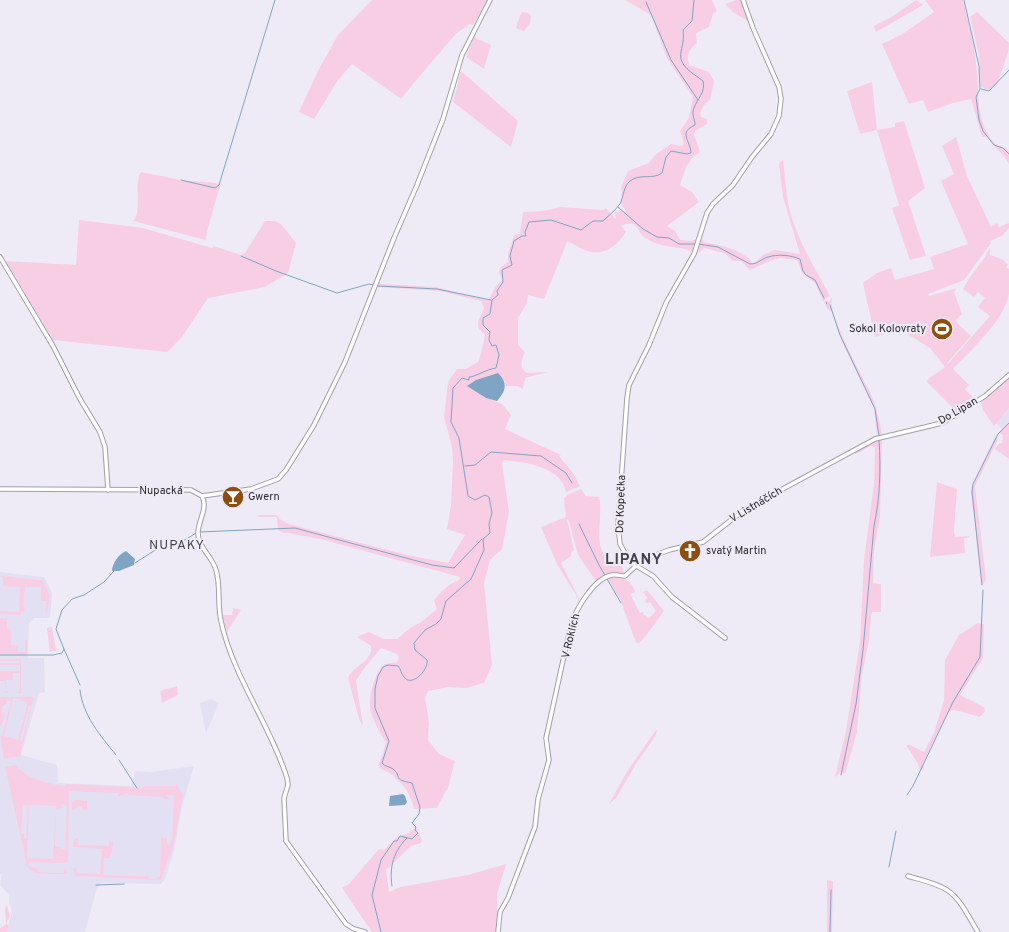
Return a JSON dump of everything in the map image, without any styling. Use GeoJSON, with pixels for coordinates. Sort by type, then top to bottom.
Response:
{"type":"FeatureCollection","features":[{"type":"Feature","properties":{"kind":"street"},"geometry":{"type":"LineString","coordinates":[[365,932],[354,929],[346,924],[286,841],[284,798],[288,782],[283,764],[240,677],[221,622],[216,570],[200,543],[198,533],[205,505],[202,496],[251,489],[278,479],[286,470],[314,425],[345,362],[394,238],[423,171],[443,119],[462,55],[490,0]]}},
{"type":"Feature","properties":{"kind":"street","name":"Do Kopečka"},"geometry":{"type":"LineString","coordinates":[[726,638],[672,597],[653,576],[635,566],[626,556],[619,537],[624,442],[629,385],[649,345],[666,303],[697,247],[704,222],[710,209],[733,185],[752,157],[771,134],[777,122],[781,95],[743,0]]}},
{"type":"Feature","properties":{"kind":"street"},"geometry":{"type":"LineString","coordinates":[[0,257],[53,346],[80,399],[100,432],[105,447],[108,490]]}},
{"type":"Feature","properties":{"kind":"street","name":"Do Lipan"},"geometry":{"type":"LineString","coordinates":[[877,438],[942,423],[985,396],[1009,375]]}},
{"type":"Feature","properties":{"kind":"street","name":"V Listnáčích"},"geometry":{"type":"LineString","coordinates":[[635,566],[657,554],[703,542],[744,510],[877,438]]}},
{"type":"Feature","properties":{"kind":"street","name":"Nupacká"},"geometry":{"type":"LineString","coordinates":[[0,489],[191,490],[202,496]]}},
{"type":"Feature","properties":{"kind":"street","name":"V Roklích"},"geometry":{"type":"LineString","coordinates":[[498,932],[498,918],[508,898],[535,827],[538,799],[549,760],[546,738],[575,615],[587,594],[606,577],[616,574],[625,576],[635,566]]}},
{"type":"Feature","properties":{"kind":"street"},"geometry":{"type":"LineString","coordinates":[[908,876],[940,886],[950,892],[960,903],[978,932]]}},
{"type":"Feature","properties":{"kind":"shaded area"},"geometry":{"type":"Polygon","coordinates":[[[372,0],[487,0],[487,2],[473,25],[469,24],[457,33],[401,99],[352,64],[338,80],[314,119],[299,112],[318,71],[338,35],[372,0]]]}},
{"type":"Feature","properties":{"kind":"shaded area"},"geometry":{"type":"Polygon","coordinates":[[[625,0],[712,0],[717,11],[713,14],[709,27],[696,33],[697,43],[690,50],[688,55],[689,65],[709,72],[714,81],[710,100],[704,105],[700,113],[701,117],[707,119],[707,124],[695,131],[694,134],[700,152],[693,157],[686,167],[680,185],[692,192],[699,202],[667,226],[675,231],[680,240],[692,241],[697,238],[692,251],[652,242],[643,236],[637,227],[627,224],[621,226],[626,232],[618,242],[603,251],[591,252],[567,242],[544,299],[528,295],[526,305],[518,318],[518,345],[525,352],[522,361],[524,371],[527,373],[548,372],[525,378],[523,389],[517,386],[506,386],[505,382],[490,375],[469,384],[476,392],[503,405],[511,415],[505,429],[561,455],[559,456],[573,473],[580,486],[566,492],[558,477],[550,471],[522,462],[504,460],[502,463],[509,512],[502,549],[490,560],[484,583],[492,665],[484,683],[466,688],[448,687],[428,691],[425,698],[429,723],[428,740],[439,754],[455,761],[447,791],[446,790],[437,808],[414,809],[411,798],[403,785],[378,765],[386,742],[376,726],[370,708],[371,691],[375,678],[385,664],[397,662],[399,657],[397,654],[381,648],[362,671],[356,681],[363,726],[359,719],[348,678],[354,670],[366,660],[371,651],[371,646],[357,637],[369,632],[384,639],[397,639],[437,609],[434,600],[445,588],[459,580],[460,577],[320,539],[284,533],[278,530],[277,517],[259,517],[258,515],[276,515],[281,520],[289,524],[403,554],[448,563],[465,535],[447,529],[451,505],[453,462],[452,447],[444,417],[448,382],[457,369],[466,369],[479,361],[485,335],[479,328],[478,322],[484,308],[481,301],[440,291],[378,287],[375,289],[380,280],[379,283],[382,284],[436,287],[477,298],[489,299],[496,286],[502,280],[499,272],[501,267],[508,262],[508,254],[514,235],[520,234],[523,212],[543,211],[561,207],[603,210],[606,208],[616,219],[615,212],[626,211],[621,204],[621,187],[628,171],[649,163],[655,155],[671,144],[682,146],[684,144],[680,131],[689,118],[693,97],[667,58],[651,15],[625,0]]]}},
{"type":"Feature","properties":{"kind":"shaded area"},"geometry":{"type":"Polygon","coordinates":[[[736,0],[741,0],[748,21],[734,13],[725,4],[736,0]]]}},
{"type":"Feature","properties":{"kind":"shaded area"},"geometry":{"type":"Polygon","coordinates":[[[916,0],[923,5],[876,32],[874,26],[890,18],[916,0]]]}},
{"type":"Feature","properties":{"kind":"shaded area"},"geometry":{"type":"Polygon","coordinates":[[[925,0],[963,0],[975,55],[981,117],[984,127],[996,145],[1006,148],[1009,152],[1009,164],[988,137],[982,137],[971,99],[953,103],[928,112],[923,100],[909,104],[882,44],[904,33],[934,12],[925,0]]]}},
{"type":"Feature","properties":{"kind":"shaded area"},"geometry":{"type":"Polygon","coordinates":[[[977,12],[1009,43],[1008,54],[999,79],[992,88],[988,90],[981,87],[979,55],[970,17],[977,12]]]}},
{"type":"Feature","properties":{"kind":"shaded area"},"geometry":{"type":"Polygon","coordinates":[[[521,13],[528,13],[531,16],[530,23],[524,31],[517,29],[516,27],[521,13]]]}},
{"type":"Feature","properties":{"kind":"shaded area"},"geometry":{"type":"Polygon","coordinates":[[[474,37],[491,45],[484,69],[466,57],[474,37]]]}},
{"type":"Feature","properties":{"kind":"shaded area"},"geometry":{"type":"Polygon","coordinates":[[[461,71],[518,121],[511,147],[453,102],[461,71]]]}},
{"type":"Feature","properties":{"kind":"shaded area"},"geometry":{"type":"Polygon","coordinates":[[[872,82],[877,130],[860,134],[847,91],[872,82]]]}},
{"type":"Feature","properties":{"kind":"shaded area"},"geometry":{"type":"Polygon","coordinates":[[[904,121],[925,188],[908,201],[926,256],[910,260],[892,208],[899,205],[877,130],[895,127],[895,123],[904,121]]]}},
{"type":"Feature","properties":{"kind":"shaded area"},"geometry":{"type":"Polygon","coordinates":[[[956,137],[967,176],[991,227],[997,223],[999,227],[1009,223],[1009,228],[1002,236],[990,241],[991,243],[964,280],[928,294],[929,296],[957,288],[954,292],[962,314],[955,321],[971,336],[948,362],[948,364],[990,316],[978,307],[985,298],[978,292],[974,297],[963,289],[990,248],[990,255],[1002,259],[1008,265],[1006,267],[1009,269],[1009,294],[1006,304],[994,325],[953,369],[969,385],[965,389],[976,401],[956,411],[927,382],[928,379],[945,367],[930,348],[899,329],[875,337],[863,283],[877,273],[891,268],[895,280],[934,269],[930,257],[968,244],[941,181],[954,174],[942,146],[956,137]]]}},
{"type":"Feature","properties":{"kind":"shaded area"},"geometry":{"type":"Polygon","coordinates":[[[783,160],[790,212],[808,255],[830,296],[823,301],[815,283],[802,273],[797,260],[780,258],[750,270],[741,261],[733,261],[724,253],[704,248],[697,254],[702,239],[704,242],[738,252],[749,259],[753,264],[763,255],[775,250],[800,254],[783,197],[779,163],[783,160]]]}},
{"type":"Feature","properties":{"kind":"shaded area"},"geometry":{"type":"Polygon","coordinates":[[[141,172],[181,180],[216,183],[220,186],[207,231],[206,240],[133,221],[137,212],[138,183],[141,172]]]}},
{"type":"Feature","properties":{"kind":"shaded area"},"geometry":{"type":"Polygon","coordinates":[[[79,220],[143,228],[212,248],[214,246],[241,255],[245,253],[265,221],[275,221],[281,224],[296,243],[288,273],[265,287],[208,298],[182,337],[167,352],[53,340],[6,261],[76,265],[79,220]]]}},
{"type":"Feature","properties":{"kind":"shaded area"},"geometry":{"type":"Polygon","coordinates":[[[832,298],[832,305],[839,329],[874,401],[882,434],[880,436],[877,434],[874,408],[842,342],[832,311],[828,310],[824,302],[827,300],[829,302],[832,298]]]}},
{"type":"Feature","properties":{"kind":"shaded area"},"geometry":{"type":"Polygon","coordinates":[[[1009,377],[1009,408],[994,426],[983,410],[981,404],[984,399],[1009,377]]]}},
{"type":"Feature","properties":{"kind":"shaded area"},"geometry":{"type":"Polygon","coordinates":[[[1009,408],[1009,422],[1002,429],[996,423],[1009,408]]]}},
{"type":"Feature","properties":{"kind":"shaded area"},"geometry":{"type":"Polygon","coordinates":[[[1009,422],[1009,459],[995,449],[998,444],[1002,443],[1003,435],[998,433],[1009,422]]]}},
{"type":"Feature","properties":{"kind":"shaded area"},"geometry":{"type":"Polygon","coordinates":[[[996,435],[998,440],[975,486],[986,579],[982,585],[971,492],[973,483],[996,435]]]}},
{"type":"Feature","properties":{"kind":"shaded area"},"geometry":{"type":"Polygon","coordinates":[[[881,439],[880,516],[874,551],[873,583],[881,584],[881,612],[872,612],[871,616],[869,640],[862,675],[857,732],[845,774],[841,772],[835,777],[846,731],[860,642],[864,560],[874,484],[875,447],[871,446],[856,454],[854,452],[881,439]]]}},
{"type":"Feature","properties":{"kind":"shaded area"},"geometry":{"type":"Polygon","coordinates":[[[937,482],[957,489],[954,531],[955,537],[969,536],[964,538],[965,553],[930,557],[937,482]]]}},
{"type":"Feature","properties":{"kind":"shaded area"},"geometry":{"type":"Polygon","coordinates":[[[581,489],[586,496],[599,497],[600,545],[607,559],[621,563],[625,576],[613,575],[598,584],[578,555],[569,521],[567,519],[574,550],[571,553],[571,556],[561,563],[579,600],[557,564],[541,527],[566,517],[564,498],[567,495],[581,489]]]}},
{"type":"Feature","properties":{"kind":"shaded area"},"geometry":{"type":"Polygon","coordinates":[[[686,548],[699,548],[698,554],[692,558],[686,556],[686,548]]]}},
{"type":"Feature","properties":{"kind":"shaded area"},"geometry":{"type":"Polygon","coordinates":[[[0,572],[44,577],[52,593],[50,618],[34,618],[29,623],[28,658],[44,658],[45,692],[39,693],[21,755],[57,765],[58,783],[131,786],[135,771],[151,772],[194,766],[181,810],[175,847],[165,879],[161,884],[102,883],[97,888],[85,932],[7,932],[12,911],[9,902],[9,895],[0,885],[2,874],[0,874],[0,572]]]}},
{"type":"Feature","properties":{"kind":"shaded area"},"geometry":{"type":"Polygon","coordinates":[[[0,576],[42,580],[50,595],[47,613],[46,601],[41,601],[41,587],[25,587],[24,612],[21,612],[21,615],[0,614],[0,611],[19,612],[20,587],[3,586],[3,578],[0,576]]]}},
{"type":"Feature","properties":{"kind":"shaded area"},"geometry":{"type":"Polygon","coordinates":[[[612,576],[620,577],[632,585],[635,592],[630,594],[640,613],[643,612],[644,616],[645,615],[649,618],[656,611],[650,602],[647,603],[645,601],[647,598],[643,592],[647,590],[664,611],[639,643],[635,640],[620,599],[607,578],[612,576]]]}},
{"type":"Feature","properties":{"kind":"shaded area"},"geometry":{"type":"Polygon","coordinates":[[[220,606],[222,606],[223,615],[232,615],[233,608],[241,610],[227,632],[220,606]]]}},
{"type":"Feature","properties":{"kind":"shaded area"},"geometry":{"type":"Polygon","coordinates":[[[0,618],[7,618],[7,628],[11,630],[11,645],[18,646],[18,652],[25,652],[25,640],[27,640],[27,654],[0,654],[0,618]]]}},
{"type":"Feature","properties":{"kind":"shaded area"},"geometry":{"type":"Polygon","coordinates":[[[978,623],[984,624],[983,658],[960,695],[984,707],[985,711],[980,717],[955,710],[949,711],[923,763],[924,769],[920,771],[918,764],[906,745],[910,745],[924,752],[934,733],[944,700],[945,660],[959,635],[978,623]]]}},
{"type":"Feature","properties":{"kind":"shaded area"},"geometry":{"type":"Polygon","coordinates":[[[52,627],[56,651],[50,652],[47,628],[52,627]]]}},
{"type":"Feature","properties":{"kind":"shaded area"},"geometry":{"type":"Polygon","coordinates":[[[0,659],[21,659],[21,693],[13,693],[20,692],[20,673],[13,673],[13,680],[6,680],[5,691],[5,681],[0,681],[0,671],[20,671],[20,665],[0,665],[0,663],[20,663],[20,661],[0,661],[0,659]]]}},
{"type":"Feature","properties":{"kind":"shaded area"},"geometry":{"type":"Polygon","coordinates":[[[177,686],[178,695],[162,703],[160,691],[177,686]]]}},
{"type":"Feature","properties":{"kind":"shaded area"},"geometry":{"type":"Polygon","coordinates":[[[0,697],[34,697],[20,756],[4,759],[0,735],[2,736],[11,701],[7,700],[5,705],[3,705],[2,712],[5,713],[2,725],[0,725],[0,697]],[[13,698],[4,736],[18,740],[28,702],[13,698]],[[29,706],[20,740],[22,741],[31,706],[29,706]]]}},
{"type":"Feature","properties":{"kind":"shaded area"},"geometry":{"type":"Polygon","coordinates":[[[211,699],[219,703],[206,733],[200,703],[211,699]]]}},
{"type":"Feature","properties":{"kind":"shaded area"},"geometry":{"type":"Polygon","coordinates":[[[656,730],[656,735],[636,764],[616,798],[609,804],[628,770],[656,730]]]}},
{"type":"Feature","properties":{"kind":"shaded area"},"geometry":{"type":"Polygon","coordinates":[[[16,765],[24,773],[31,777],[45,782],[65,786],[66,784],[131,787],[136,789],[146,786],[177,786],[183,795],[173,847],[161,880],[75,876],[73,869],[76,867],[77,873],[100,874],[102,849],[73,847],[74,840],[78,838],[78,845],[109,846],[109,841],[113,842],[110,858],[104,858],[103,875],[148,876],[149,879],[157,879],[157,877],[160,876],[161,837],[167,838],[167,844],[169,845],[172,839],[174,795],[166,795],[170,800],[163,799],[163,797],[128,795],[127,793],[118,797],[118,793],[69,791],[68,862],[29,862],[28,866],[37,868],[38,872],[63,873],[65,868],[67,873],[59,874],[38,873],[30,870],[26,863],[5,767],[16,765]],[[64,804],[61,805],[62,808],[56,809],[55,846],[60,847],[65,851],[67,806],[64,804]],[[23,805],[21,834],[24,834],[24,839],[26,839],[28,806],[23,805]],[[29,805],[27,858],[53,859],[56,806],[29,805]]]}},
{"type":"Feature","properties":{"kind":"shaded area"},"geometry":{"type":"Polygon","coordinates":[[[76,800],[87,801],[87,810],[82,810],[82,806],[77,806],[77,808],[72,810],[72,803],[76,800]]]}},
{"type":"Feature","properties":{"kind":"shaded area"},"geometry":{"type":"Polygon","coordinates":[[[417,829],[422,840],[421,843],[411,846],[386,870],[389,892],[400,887],[468,875],[506,864],[497,894],[497,932],[372,932],[342,888],[349,884],[379,849],[384,850],[397,837],[409,833],[411,830],[417,829]]]}},
{"type":"Feature","properties":{"kind":"shaded area"},"geometry":{"type":"Polygon","coordinates":[[[827,880],[833,881],[832,932],[827,932],[827,880]]]}},
{"type":"Feature","properties":{"kind":"shaded area"},"geometry":{"type":"Polygon","coordinates":[[[7,905],[10,916],[6,924],[5,908],[7,905]]]}},
{"type":"Feature","properties":{"kind":"shaded area"},"geometry":{"type":"Polygon","coordinates":[[[6,924],[9,925],[7,932],[0,932],[0,928],[6,924]]]}},
{"type":"Feature","properties":{"kind":"water"},"geometry":{"type":"Polygon","coordinates":[[[498,373],[503,380],[505,387],[497,401],[486,398],[467,386],[476,380],[498,373]]]}},
{"type":"Feature","properties":{"kind":"water"},"geometry":{"type":"Polygon","coordinates":[[[126,551],[135,559],[134,565],[119,571],[112,571],[116,559],[126,551]]]}},
{"type":"Feature","properties":{"kind":"water"},"geometry":{"type":"Polygon","coordinates":[[[403,794],[407,802],[405,805],[389,806],[390,796],[403,794]]]}},
{"type":"Feature","properties":{"kind":"waterway"},"geometry":{"type":"LineString","coordinates":[[181,180],[215,188],[219,185],[275,0]]}},
{"type":"Feature","properties":{"kind":"waterway"},"geometry":{"type":"LineString","coordinates":[[381,932],[372,895],[381,860],[394,841],[397,841],[400,836],[412,839],[418,833],[415,830],[416,827],[412,823],[419,814],[420,807],[412,783],[399,779],[393,769],[382,763],[389,741],[375,708],[375,689],[378,676],[383,667],[388,665],[398,666],[403,676],[407,680],[415,679],[423,672],[427,664],[427,660],[415,650],[414,643],[425,630],[436,624],[441,619],[446,601],[471,579],[484,550],[483,539],[490,533],[489,524],[492,513],[489,497],[485,495],[475,500],[468,496],[459,438],[451,422],[453,388],[462,378],[469,380],[469,377],[496,368],[499,355],[496,345],[492,346],[489,340],[490,332],[483,325],[483,318],[490,314],[492,300],[498,295],[497,291],[503,282],[502,270],[512,265],[510,256],[514,241],[522,236],[526,236],[525,232],[529,222],[551,220],[581,230],[593,221],[603,221],[620,204],[625,189],[630,181],[638,177],[655,176],[662,173],[666,157],[671,151],[687,154],[691,153],[686,134],[687,131],[695,125],[693,110],[704,85],[703,81],[684,65],[681,52],[683,30],[692,21],[694,0]]}},
{"type":"Feature","properties":{"kind":"waterway"},"geometry":{"type":"LineString","coordinates":[[964,0],[979,66],[980,89],[976,97],[979,120],[983,131],[994,145],[1003,148],[1009,154]]}},
{"type":"Feature","properties":{"kind":"waterway"},"geometry":{"type":"LineString","coordinates":[[646,2],[671,60],[698,100]]}},
{"type":"Feature","properties":{"kind":"waterway"},"geometry":{"type":"LineString","coordinates":[[981,89],[989,91],[1009,70]]}},
{"type":"Feature","properties":{"kind":"waterway"},"geometry":{"type":"LineString","coordinates":[[618,207],[643,229],[657,237],[669,238],[679,244],[698,244],[718,247],[750,264],[776,255],[800,259],[803,271],[806,275],[815,280],[824,298]]}},
{"type":"Feature","properties":{"kind":"waterway"},"geometry":{"type":"LineString","coordinates":[[241,256],[276,271],[337,293],[369,284],[378,286],[437,289],[491,300]]}},
{"type":"Feature","properties":{"kind":"waterway"},"geometry":{"type":"LineString","coordinates":[[830,305],[840,335],[875,409],[879,436]]}},
{"type":"Feature","properties":{"kind":"waterway"},"geometry":{"type":"LineString","coordinates":[[982,585],[972,492],[973,484],[998,434],[1009,423]]}},
{"type":"Feature","properties":{"kind":"waterway"},"geometry":{"type":"LineString","coordinates":[[841,775],[856,704],[863,650],[874,526],[879,494],[879,440]]}},
{"type":"Feature","properties":{"kind":"waterway"},"geometry":{"type":"LineString","coordinates":[[465,466],[475,465],[491,452],[541,456],[566,473],[572,483]]}},
{"type":"Feature","properties":{"kind":"waterway"},"geometry":{"type":"LineString","coordinates":[[579,524],[599,565],[621,603]]}},
{"type":"Feature","properties":{"kind":"waterway"},"geometry":{"type":"LineString","coordinates":[[199,532],[295,528],[432,565],[454,568],[482,539]]}},
{"type":"Feature","properties":{"kind":"waterway"},"geometry":{"type":"LineString","coordinates":[[135,563],[160,547],[185,540],[196,533]]}},
{"type":"Feature","properties":{"kind":"waterway"},"geometry":{"type":"LineString","coordinates":[[0,655],[53,655],[62,653],[64,649],[56,629],[62,610],[72,599],[84,595],[104,582],[114,571]]}},
{"type":"Feature","properties":{"kind":"waterway"},"geometry":{"type":"LineString","coordinates":[[907,795],[913,786],[953,702],[980,657],[983,590]]}},
{"type":"Feature","properties":{"kind":"waterway"},"geometry":{"type":"LineString","coordinates":[[64,649],[80,685]]}},
{"type":"Feature","properties":{"kind":"waterway"},"geometry":{"type":"LineString","coordinates":[[80,690],[88,717],[116,755]]}},
{"type":"Feature","properties":{"kind":"waterway"},"geometry":{"type":"LineString","coordinates":[[119,760],[137,788]]}},
{"type":"Feature","properties":{"kind":"waterway"},"geometry":{"type":"LineString","coordinates":[[889,867],[896,831]]}},
{"type":"Feature","properties":{"kind":"waterway"},"geometry":{"type":"LineString","coordinates":[[392,886],[392,865],[399,848],[407,838]]}},
{"type":"Feature","properties":{"kind":"waterway"},"geometry":{"type":"LineString","coordinates":[[96,885],[124,884]]}},
{"type":"Feature","properties":{"kind":"waterway"},"geometry":{"type":"LineString","coordinates":[[830,932],[831,890]]}},
{"type":"Feature","properties":{"kind":"place","name":"Sokol Kolovraty"},"geometry":{"type":"Point","coordinates":[942,329]}},
{"type":"Feature","properties":{"kind":"place","name":"Gwern"},"geometry":{"type":"Point","coordinates":[233,497]}},
{"type":"Feature","properties":{"kind":"place","name":"svatý Martin"},"geometry":{"type":"Point","coordinates":[690,551]}},
{"type":"Feature","properties":{"kind":"district","name":"NUPAKY"},"geometry":{"type":"Point","coordinates":[177,546]}},
{"type":"Feature","properties":{"kind":"district","name":"LIPANY"},"geometry":{"type":"Point","coordinates":[634,560]}}]}
